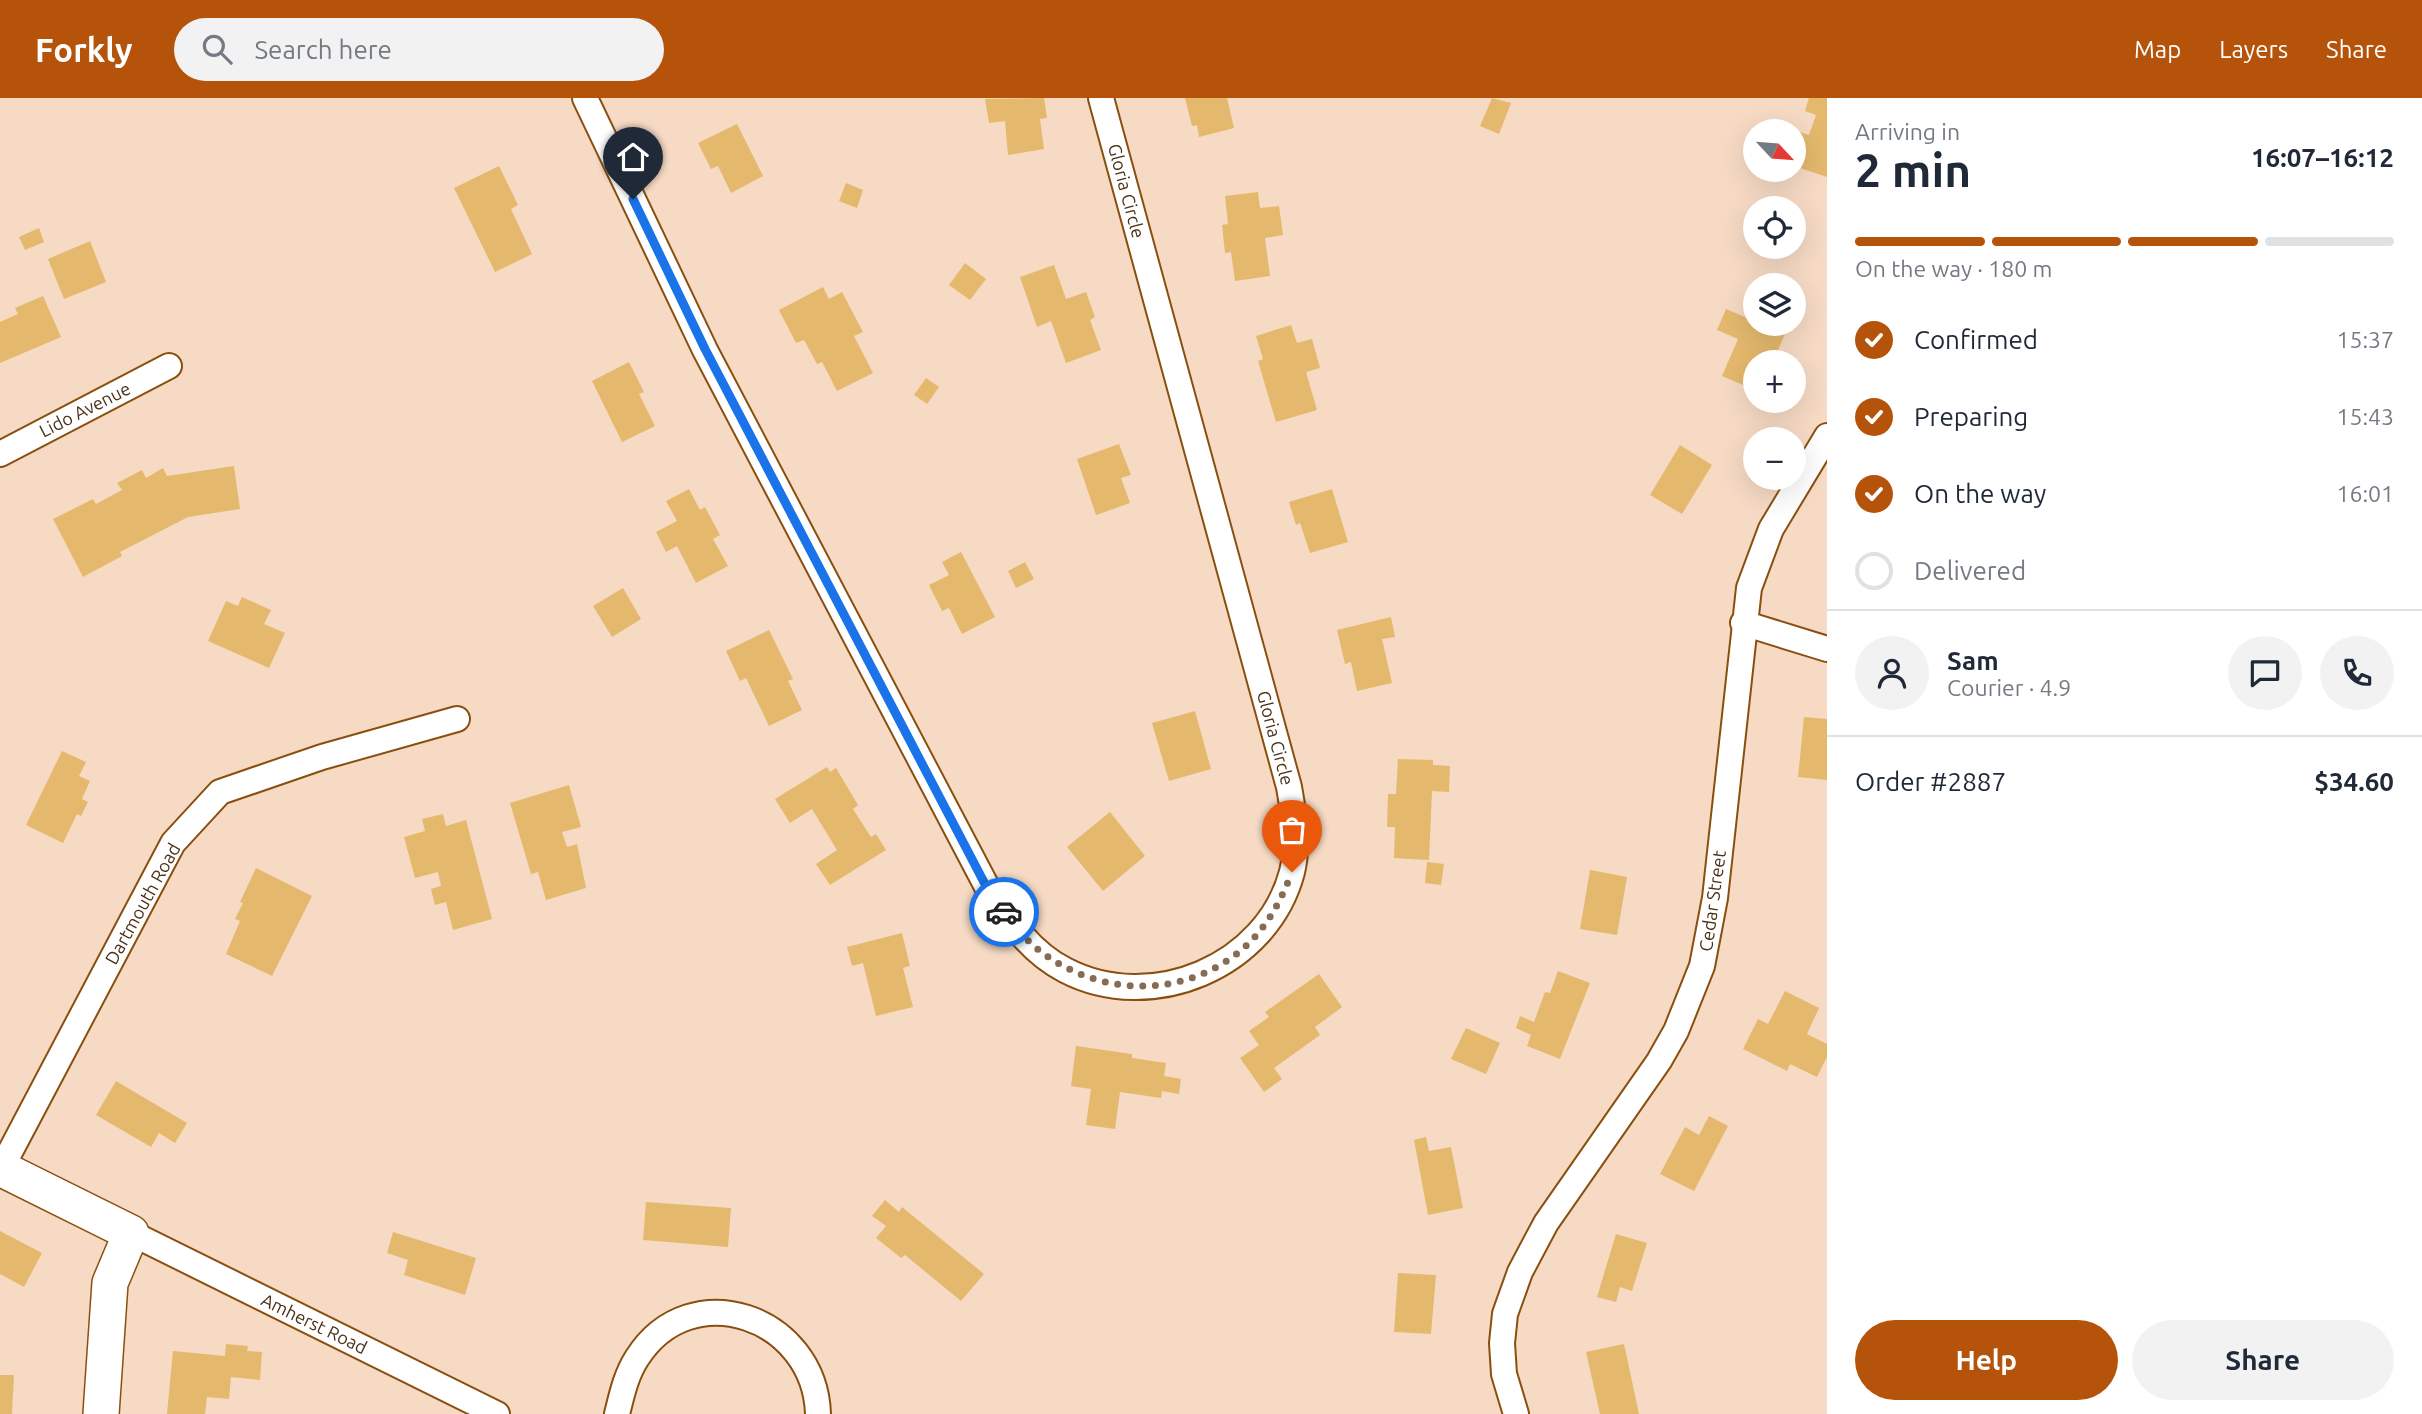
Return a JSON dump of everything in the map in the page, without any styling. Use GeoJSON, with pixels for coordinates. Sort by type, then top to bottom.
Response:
{"type":"FeatureCollection","features":[{"type":"Feature","properties":{"kind":"street","name":"Gloria Circle"},"geometry":{"type":"LineString","coordinates":[[585,98],[705,349],[986,886],[1018,934],[1065,970],[1119,986],[1151,986],[1184,981],[1213,970],[1240,951],[1280,904],[1292,872],[1296,846],[1289,787],[1101,98]]}},
{"type":"Feature","properties":{"kind":"street","name":"Lido Avenue"},"geometry":{"type":"LineString","coordinates":[[0,454],[169,366]]}},
{"type":"Feature","properties":{"kind":"street","name":"Cedar Street"},"geometry":{"type":"LineString","coordinates":[[1516,1414],[1504,1374],[1502,1336],[1505,1314],[1520,1272],[1546,1223],[1659,1061],[1676,1031],[1702,966],[1716,898],[1743,623],[1749,588],[1771,529],[1827,436]]}},
{"type":"Feature","properties":{"kind":"street"},"geometry":{"type":"LineString","coordinates":[[1743,623],[1827,649]]}},
{"type":"Feature","properties":{"kind":"street","name":"Dartmouth Road"},"geometry":{"type":"LineString","coordinates":[[1,1168],[173,843],[220,792],[322,757],[457,719]]}},
{"type":"Feature","properties":{"kind":"street"},"geometry":{"type":"LineString","coordinates":[[1,1168],[131,1233],[110,1283],[101,1414]]}},
{"type":"Feature","properties":{"kind":"street","name":"Amherst Road"},"geometry":{"type":"LineString","coordinates":[[131,1233],[497,1414]]}},
{"type":"Feature","properties":{"kind":"street"},"geometry":{"type":"LineString","coordinates":[[617,1414],[630,1371],[655,1338],[691,1317],[724,1313],[757,1321],[785,1338],[806,1364],[813,1379],[818,1414]]}},
{"type":"Feature","properties":{"kind":"building"},"geometry":{"type":"Polygon","coordinates":[[[1044,98],[1047,118],[1040,119],[1044,149],[1008,155],[1005,121],[989,123],[985,99],[1044,98]]]}},
{"type":"Feature","properties":{"kind":"building"},"geometry":{"type":"Polygon","coordinates":[[[1185,98],[1227,98],[1234,128],[1199,137],[1197,125],[1192,126],[1185,98]]]}},
{"type":"Feature","properties":{"kind":"building"},"geometry":{"type":"Polygon","coordinates":[[[1492,98],[1511,103],[1499,134],[1480,126],[1492,98]]]}},
{"type":"Feature","properties":{"kind":"building"},"geometry":{"type":"Polygon","coordinates":[[[1809,98],[1827,98],[1827,177],[1806,170],[1806,134],[1809,135],[1816,115],[1805,111],[1809,98]]]}},
{"type":"Feature","properties":{"kind":"building"},"geometry":{"type":"Polygon","coordinates":[[[737,124],[763,176],[731,193],[718,166],[711,169],[698,143],[737,124]]]}},
{"type":"Feature","properties":{"kind":"building"},"geometry":{"type":"Polygon","coordinates":[[[499,166],[518,205],[511,209],[532,254],[495,272],[454,188],[499,166]]]}},
{"type":"Feature","properties":{"kind":"building"},"geometry":{"type":"Polygon","coordinates":[[[846,183],[863,190],[857,208],[839,201],[846,183]]]}},
{"type":"Feature","properties":{"kind":"building"},"geometry":{"type":"Polygon","coordinates":[[[1258,192],[1260,208],[1279,206],[1283,235],[1265,238],[1270,276],[1235,281],[1231,252],[1225,253],[1222,225],[1228,224],[1225,196],[1258,192]]]}},
{"type":"Feature","properties":{"kind":"building"},"geometry":{"type":"Polygon","coordinates":[[[39,228],[44,242],[25,250],[19,237],[39,228]]]}},
{"type":"Feature","properties":{"kind":"building"},"geometry":{"type":"Polygon","coordinates":[[[90,241],[106,282],[64,299],[48,259],[90,241]]]}},
{"type":"Feature","properties":{"kind":"building"},"geometry":{"type":"Polygon","coordinates":[[[965,263],[986,279],[970,300],[949,285],[965,263]]]}},
{"type":"Feature","properties":{"kind":"building"},"geometry":{"type":"Polygon","coordinates":[[[1054,265],[1066,299],[1086,292],[1095,317],[1090,320],[1101,350],[1066,363],[1051,321],[1037,327],[1020,277],[1054,265]]]}},
{"type":"Feature","properties":{"kind":"building"},"geometry":{"type":"Polygon","coordinates":[[[823,287],[829,299],[842,292],[863,332],[854,336],[873,373],[837,391],[822,362],[817,364],[804,340],[796,343],[779,310],[823,287]]]}},
{"type":"Feature","properties":{"kind":"building"},"geometry":{"type":"Polygon","coordinates":[[[43,296],[61,337],[0,363],[0,322],[18,314],[15,308],[43,296]]]}},
{"type":"Feature","properties":{"kind":"building"},"geometry":{"type":"Polygon","coordinates":[[[1726,309],[1743,316],[1743,336],[1784,336],[1778,350],[1743,350],[1743,385],[1722,376],[1738,339],[1717,330],[1726,309]]]}},
{"type":"Feature","properties":{"kind":"building"},"geometry":{"type":"Polygon","coordinates":[[[1291,325],[1297,343],[1312,339],[1320,368],[1306,372],[1317,410],[1276,422],[1258,361],[1263,359],[1256,336],[1291,325]]]}},
{"type":"Feature","properties":{"kind":"building"},"geometry":{"type":"Polygon","coordinates":[[[629,362],[644,392],[639,394],[655,426],[622,442],[592,381],[629,362]]]}},
{"type":"Feature","properties":{"kind":"building"},"geometry":{"type":"Polygon","coordinates":[[[926,378],[939,387],[927,404],[914,395],[926,378]]]}},
{"type":"Feature","properties":{"kind":"building"},"geometry":{"type":"Polygon","coordinates":[[[1119,444],[1131,475],[1121,478],[1130,503],[1096,515],[1077,459],[1119,444]]]}},
{"type":"Feature","properties":{"kind":"building"},"geometry":{"type":"Polygon","coordinates":[[[1680,445],[1712,465],[1682,514],[1650,495],[1680,445]]]}},
{"type":"Feature","properties":{"kind":"building"},"geometry":{"type":"Polygon","coordinates":[[[234,466],[240,509],[188,517],[120,552],[122,556],[83,577],[53,519],[93,499],[96,504],[122,490],[117,483],[142,470],[146,478],[163,468],[167,476],[234,466]]]}},
{"type":"Feature","properties":{"kind":"building"},"geometry":{"type":"Polygon","coordinates":[[[689,489],[700,510],[705,507],[720,535],[713,539],[728,566],[696,583],[677,546],[666,552],[656,532],[677,521],[666,501],[689,489]]]}},
{"type":"Feature","properties":{"kind":"building"},"geometry":{"type":"Polygon","coordinates":[[[1332,489],[1348,542],[1310,553],[1300,523],[1296,525],[1289,502],[1332,489]]]}},
{"type":"Feature","properties":{"kind":"building"},"geometry":{"type":"Polygon","coordinates":[[[961,552],[995,617],[962,634],[949,608],[942,611],[929,585],[949,575],[942,562],[961,552]]]}},
{"type":"Feature","properties":{"kind":"building"},"geometry":{"type":"Polygon","coordinates":[[[1025,562],[1034,579],[1016,588],[1008,571],[1025,562]]]}},
{"type":"Feature","properties":{"kind":"building"},"geometry":{"type":"Polygon","coordinates":[[[623,588],[641,619],[612,637],[593,606],[623,588]]]}},
{"type":"Feature","properties":{"kind":"building"},"geometry":{"type":"Polygon","coordinates":[[[242,597],[271,610],[264,624],[285,633],[269,668],[208,641],[226,601],[238,606],[242,597]]]}},
{"type":"Feature","properties":{"kind":"building"},"geometry":{"type":"Polygon","coordinates":[[[1391,617],[1395,637],[1382,639],[1392,683],[1357,691],[1351,662],[1345,664],[1337,630],[1391,617]]]}},
{"type":"Feature","properties":{"kind":"building"},"geometry":{"type":"Polygon","coordinates":[[[769,630],[793,679],[788,681],[802,710],[769,726],[746,678],[740,681],[726,651],[769,630]]]}},
{"type":"Feature","properties":{"kind":"building"},"geometry":{"type":"Polygon","coordinates":[[[1195,711],[1211,769],[1169,781],[1152,723],[1195,711]]]}},
{"type":"Feature","properties":{"kind":"building"},"geometry":{"type":"Polygon","coordinates":[[[1804,717],[1827,719],[1827,780],[1798,777],[1804,717]]]}},
{"type":"Feature","properties":{"kind":"building"},"geometry":{"type":"Polygon","coordinates":[[[62,751],[86,762],[79,776],[90,781],[82,799],[88,802],[81,816],[77,814],[63,843],[26,825],[62,751]]]}},
{"type":"Feature","properties":{"kind":"building"},"geometry":{"type":"Polygon","coordinates":[[[1398,759],[1433,760],[1433,765],[1450,766],[1449,792],[1432,791],[1429,860],[1394,858],[1395,827],[1387,827],[1388,794],[1396,794],[1398,759]]]}},
{"type":"Feature","properties":{"kind":"building"},"geometry":{"type":"Polygon","coordinates":[[[827,767],[830,772],[836,768],[858,805],[853,809],[871,837],[876,834],[886,850],[830,885],[816,864],[837,850],[812,809],[790,823],[775,799],[827,767]]]}},
{"type":"Feature","properties":{"kind":"building"},"geometry":{"type":"Polygon","coordinates":[[[569,785],[581,827],[562,832],[567,847],[577,844],[586,888],[546,900],[538,872],[531,874],[510,803],[569,785]]]}},
{"type":"Feature","properties":{"kind":"building"},"geometry":{"type":"Polygon","coordinates":[[[1110,812],[1145,856],[1103,891],[1067,847],[1110,812]]]}},
{"type":"Feature","properties":{"kind":"building"},"geometry":{"type":"Polygon","coordinates":[[[443,814],[446,826],[466,820],[492,919],[453,930],[446,902],[435,905],[431,889],[441,886],[438,872],[415,878],[404,837],[425,831],[422,819],[443,814]]]}},
{"type":"Feature","properties":{"kind":"building"},"geometry":{"type":"Polygon","coordinates":[[[1427,862],[1444,864],[1441,885],[1425,883],[1427,862]]]}},
{"type":"Feature","properties":{"kind":"building"},"geometry":{"type":"Polygon","coordinates":[[[256,868],[312,896],[272,976],[226,954],[240,921],[235,919],[243,903],[240,902],[256,868]]]}},
{"type":"Feature","properties":{"kind":"building"},"geometry":{"type":"Polygon","coordinates":[[[1590,870],[1627,877],[1617,935],[1580,929],[1590,870]]]}},
{"type":"Feature","properties":{"kind":"building"},"geometry":{"type":"Polygon","coordinates":[[[902,933],[910,966],[903,968],[913,1007],[876,1016],[863,963],[852,966],[847,947],[902,933]]]}},
{"type":"Feature","properties":{"kind":"building"},"geometry":{"type":"Polygon","coordinates":[[[1558,971],[1590,983],[1560,1059],[1527,1046],[1531,1035],[1516,1028],[1520,1016],[1534,1022],[1545,992],[1550,993],[1558,971]]]}},
{"type":"Feature","properties":{"kind":"building"},"geometry":{"type":"Polygon","coordinates":[[[1319,974],[1342,1007],[1315,1027],[1320,1035],[1274,1068],[1282,1079],[1264,1092],[1240,1058],[1259,1045],[1249,1031],[1269,1017],[1265,1012],[1319,974]]]}},
{"type":"Feature","properties":{"kind":"building"},"geometry":{"type":"Polygon","coordinates":[[[1785,991],[1819,1008],[1807,1034],[1827,1044],[1827,1057],[1817,1077],[1790,1064],[1787,1071],[1743,1049],[1758,1019],[1768,1024],[1785,991]]]}},
{"type":"Feature","properties":{"kind":"building"},"geometry":{"type":"Polygon","coordinates":[[[1466,1028],[1500,1043],[1486,1074],[1451,1059],[1466,1028]]]}},
{"type":"Feature","properties":{"kind":"building"},"geometry":{"type":"Polygon","coordinates":[[[1076,1046],[1132,1054],[1132,1058],[1166,1063],[1164,1076],[1181,1079],[1179,1094],[1162,1091],[1161,1098],[1120,1092],[1115,1129],[1086,1125],[1091,1089],[1071,1086],[1076,1046]]]}},
{"type":"Feature","properties":{"kind":"building"},"geometry":{"type":"Polygon","coordinates":[[[116,1081],[187,1123],[175,1143],[159,1133],[151,1147],[96,1115],[116,1081]]]}},
{"type":"Feature","properties":{"kind":"building"},"geometry":{"type":"Polygon","coordinates":[[[1709,1116],[1728,1126],[1694,1191],[1660,1174],[1685,1127],[1699,1135],[1709,1116]]]}},
{"type":"Feature","properties":{"kind":"building"},"geometry":{"type":"Polygon","coordinates":[[[1426,1137],[1429,1151],[1451,1147],[1463,1208],[1428,1215],[1414,1140],[1426,1137]]]}},
{"type":"Feature","properties":{"kind":"building"},"geometry":{"type":"Polygon","coordinates":[[[885,1200],[899,1212],[902,1207],[984,1274],[961,1301],[905,1255],[901,1258],[876,1238],[886,1226],[872,1216],[885,1200]]]}},
{"type":"Feature","properties":{"kind":"building"},"geometry":{"type":"Polygon","coordinates":[[[646,1202],[731,1208],[728,1247],[643,1240],[646,1202]]]}},
{"type":"Feature","properties":{"kind":"building"},"geometry":{"type":"Polygon","coordinates":[[[0,1231],[42,1253],[24,1287],[0,1274],[0,1231]]]}},
{"type":"Feature","properties":{"kind":"building"},"geometry":{"type":"Polygon","coordinates":[[[393,1232],[476,1258],[465,1295],[404,1275],[408,1260],[387,1253],[393,1232]]]}},
{"type":"Feature","properties":{"kind":"building"},"geometry":{"type":"Polygon","coordinates":[[[1616,1234],[1647,1243],[1632,1291],[1620,1287],[1616,1302],[1597,1297],[1616,1234]]]}},
{"type":"Feature","properties":{"kind":"building"},"geometry":{"type":"Polygon","coordinates":[[[1398,1273],[1436,1275],[1431,1334],[1394,1332],[1398,1273]]]}},
{"type":"Feature","properties":{"kind":"building"},"geometry":{"type":"Polygon","coordinates":[[[226,1344],[248,1346],[247,1351],[262,1352],[260,1380],[231,1377],[229,1399],[207,1397],[205,1414],[167,1414],[173,1351],[225,1356],[226,1344]]]}},
{"type":"Feature","properties":{"kind":"building"},"geometry":{"type":"Polygon","coordinates":[[[1624,1344],[1639,1414],[1600,1414],[1586,1352],[1624,1344]]]}},
{"type":"Feature","properties":{"kind":"building"},"geometry":{"type":"Polygon","coordinates":[[[0,1375],[14,1375],[12,1414],[0,1414],[0,1375]]]}},
{"type":"Feature","properties":{"kind":"way so far"},"geometry":{"type":"LineString","coordinates":[[1004,912],[1018,934],[1065,970],[1119,986],[1151,986],[1184,981],[1213,970],[1240,951],[1260,931],[1280,904],[1292,872]]}},
{"type":"Feature","properties":{"kind":"route"},"geometry":{"type":"LineString","coordinates":[[633,199],[718,374],[986,886],[1004,912]]}}]}
